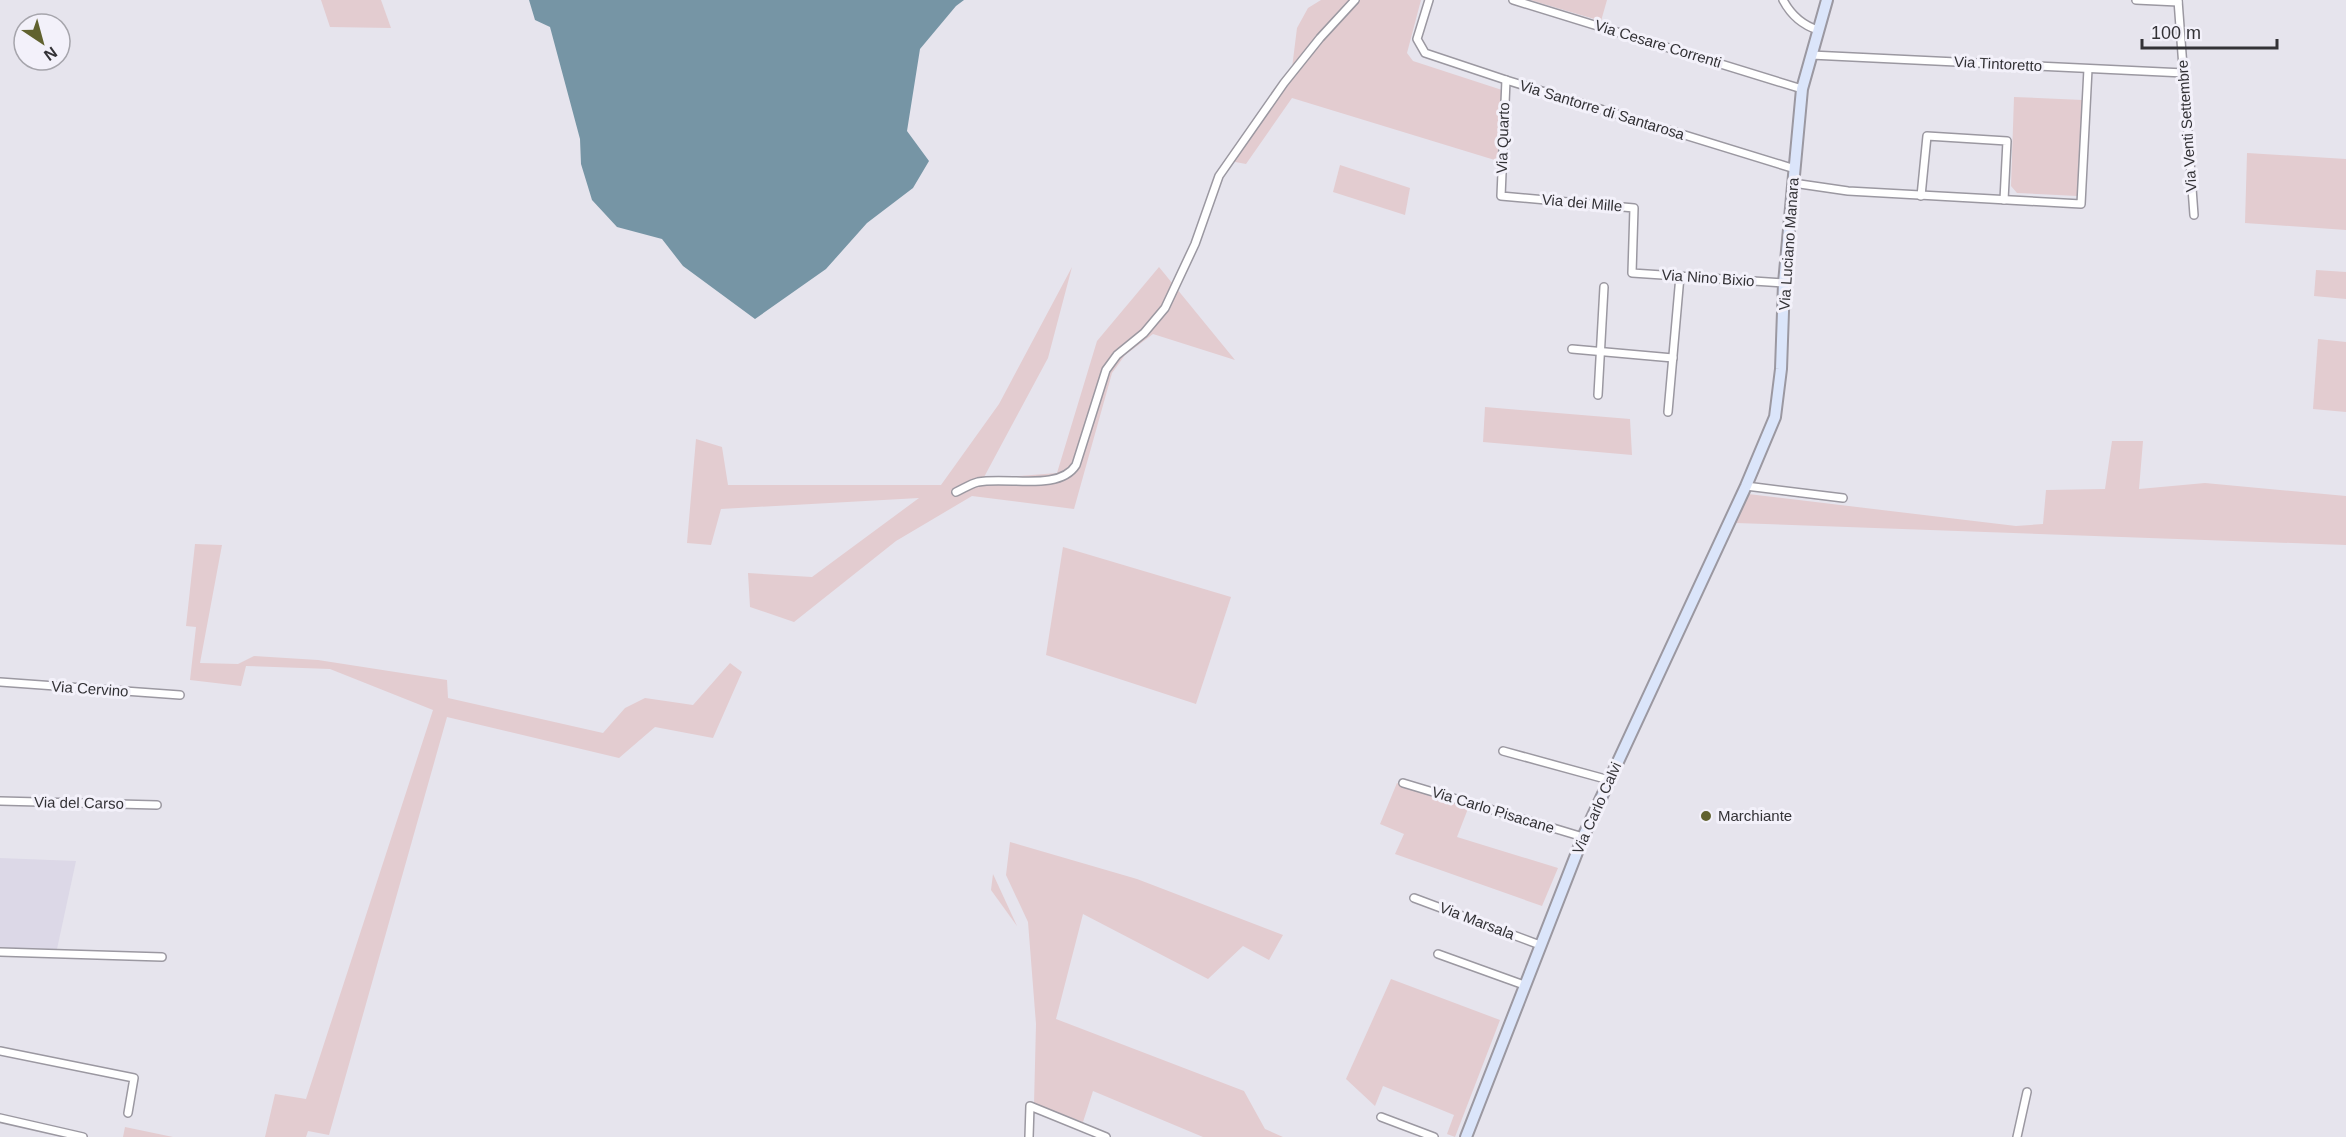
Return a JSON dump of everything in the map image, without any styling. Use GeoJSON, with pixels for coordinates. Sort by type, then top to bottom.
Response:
{"type":"FeatureCollection","features":[{"type":"Feature","properties":{"kind":"street"},"geometry":{"type":"LineString","coordinates":[[956,492],[976,483],[1046,481],[1071,474],[1076,465],[1106,370],[1124,348],[1144,333],[1165,308],[1195,244],[1219,176],[1284,83],[1320,38],[1355,0]]}},
{"type":"Feature","properties":{"kind":"street","name":"Via Santorre di Santarosa"},"geometry":{"type":"LineString","coordinates":[[1429,0],[1417,39],[1425,52],[1506,80],[1795,169]]}},
{"type":"Feature","properties":{"kind":"street","name":"Via Cesare Correnti"},"geometry":{"type":"LineString","coordinates":[[1513,0],[1802,89]]}},
{"type":"Feature","properties":{"kind":"street"},"geometry":{"type":"LineString","coordinates":[[1783,0],[1790,12],[1807,26],[1818,30]]}},
{"type":"Feature","properties":{"kind":"street","name":"Via Luciano Manara"},"geometry":{"type":"LineString","coordinates":[[1746,486],[1775,417],[1781,369],[1784,284],[1802,89],[1827,0]]}},
{"type":"Feature","properties":{"kind":"street"},"geometry":{"type":"LineString","coordinates":[[2136,0],[2178,1]]}},
{"type":"Feature","properties":{"kind":"street","name":"Via Venti Settembre"},"geometry":{"type":"LineString","coordinates":[[2178,1],[2194,215]]}},
{"type":"Feature","properties":{"kind":"street","name":"Via Tintoretto"},"geometry":{"type":"LineString","coordinates":[[1811,55],[2184,73]]}},
{"type":"Feature","properties":{"kind":"street"},"geometry":{"type":"LineString","coordinates":[[1793,183],[1848,191],[2081,204],[2088,69]]}},
{"type":"Feature","properties":{"kind":"street","name":"Via Quarto"},"geometry":{"type":"LineString","coordinates":[[1501,196],[1506,80]]}},
{"type":"Feature","properties":{"kind":"street"},"geometry":{"type":"LineString","coordinates":[[1921,196],[1927,136],[2007,141],[2004,200]]}},
{"type":"Feature","properties":{"kind":"street","name":"Via dei Mille"},"geometry":{"type":"LineString","coordinates":[[1501,196],[1634,208],[1632,273]]}},
{"type":"Feature","properties":{"kind":"street","name":"Via Nino Bixio"},"geometry":{"type":"LineString","coordinates":[[1632,273],[1784,284]]}},
{"type":"Feature","properties":{"kind":"street"},"geometry":{"type":"LineString","coordinates":[[1668,412],[1680,276]]}},
{"type":"Feature","properties":{"kind":"street"},"geometry":{"type":"LineString","coordinates":[[1598,394],[1604,287]]}},
{"type":"Feature","properties":{"kind":"street"},"geometry":{"type":"LineString","coordinates":[[1572,349],[1672,358]]}},
{"type":"Feature","properties":{"kind":"street"},"geometry":{"type":"LineString","coordinates":[[1746,486],[1843,498]]}},
{"type":"Feature","properties":{"kind":"street","name":"Via Carlo Calvi"},"geometry":{"type":"LineString","coordinates":[[1466,1137],[1583,837],[1746,486]]}},
{"type":"Feature","properties":{"kind":"street","name":"Via Cervino"},"geometry":{"type":"LineString","coordinates":[[0,682],[180,694]]}},
{"type":"Feature","properties":{"kind":"street"},"geometry":{"type":"LineString","coordinates":[[1503,751],[1609,780]]}},
{"type":"Feature","properties":{"kind":"street","name":"Via Carlo Pisacane"},"geometry":{"type":"LineString","coordinates":[[1402,783],[1583,837]]}},
{"type":"Feature","properties":{"kind":"street","name":"Via del Carso"},"geometry":{"type":"LineString","coordinates":[[0,801],[157,805]]}},
{"type":"Feature","properties":{"kind":"street","name":"Via Marsala"},"geometry":{"type":"LineString","coordinates":[[1414,898],[1540,945]]}},
{"type":"Feature","properties":{"kind":"street"},"geometry":{"type":"LineString","coordinates":[[0,952],[162,957]]}},
{"type":"Feature","properties":{"kind":"street"},"geometry":{"type":"LineString","coordinates":[[1438,954],[1524,985]]}},
{"type":"Feature","properties":{"kind":"street"},"geometry":{"type":"LineString","coordinates":[[0,1051],[135,1078],[128,1113]]}},
{"type":"Feature","properties":{"kind":"street"},"geometry":{"type":"LineString","coordinates":[[2017,1137],[2027,1092]]}},
{"type":"Feature","properties":{"kind":"street"},"geometry":{"type":"LineString","coordinates":[[1029,1137],[1030,1106],[1106,1137]]}},
{"type":"Feature","properties":{"kind":"street"},"geometry":{"type":"LineString","coordinates":[[1381,1117],[1434,1137]]}},
{"type":"Feature","properties":{"kind":"street"},"geometry":{"type":"LineString","coordinates":[[0,1118],[83,1137]]}},
{"type":"Feature","properties":{"kind":"shaded area"},"geometry":{"type":"Polygon","coordinates":[[[321,0],[381,0],[391,28],[330,27],[321,0]]]}},
{"type":"Feature","properties":{"kind":"shaded area"},"geometry":{"type":"Polygon","coordinates":[[[1321,0],[1421,0],[1407,53],[1413,61],[1502,90],[1498,161],[1292,98],[1246,164],[1230,161],[1292,68],[1297,28],[1308,8],[1321,0]]]}},
{"type":"Feature","properties":{"kind":"shaded area"},"geometry":{"type":"Polygon","coordinates":[[[1530,0],[1607,0],[1601,21],[1530,0]]]}},
{"type":"Feature","properties":{"kind":"shaded area"},"geometry":{"type":"Polygon","coordinates":[[[2014,97],[2083,100],[2077,196],[2017,193],[2011,186],[2014,97]]]}},
{"type":"Feature","properties":{"kind":"shaded area"},"geometry":{"type":"Polygon","coordinates":[[[2247,153],[2346,159],[2346,230],[2245,223],[2247,153]]]}},
{"type":"Feature","properties":{"kind":"shaded area"},"geometry":{"type":"Polygon","coordinates":[[[1340,165],[1410,188],[1405,215],[1333,192],[1340,165]]]}},
{"type":"Feature","properties":{"kind":"shaded area"},"geometry":{"type":"Polygon","coordinates":[[[1072,267],[1048,358],[983,479],[1057,473],[1097,341],[1159,267],[1235,360],[1153,334],[1125,355],[1112,373],[1074,509],[972,496],[896,541],[794,622],[750,607],[748,573],[812,577],[919,498],[721,509],[711,545],[687,543],[696,439],[722,447],[728,485],[941,485],[999,404],[1072,267]]]}},
{"type":"Feature","properties":{"kind":"shaded area"},"geometry":{"type":"Polygon","coordinates":[[[2316,270],[2346,272],[2346,299],[2314,296],[2316,270]]]}},
{"type":"Feature","properties":{"kind":"shaded area"},"geometry":{"type":"Polygon","coordinates":[[[2318,339],[2346,342],[2346,412],[2313,409],[2318,339]]]}},
{"type":"Feature","properties":{"kind":"shaded area"},"geometry":{"type":"Polygon","coordinates":[[[1485,407],[1630,419],[1632,455],[1483,442],[1485,407]]]}},
{"type":"Feature","properties":{"kind":"shaded area"},"geometry":{"type":"Polygon","coordinates":[[[2112,441],[2143,441],[2139,489],[2205,483],[2346,496],[2346,545],[1736,523],[1748,494],[2016,526],[2043,524],[2046,490],[2105,489],[2112,441]]]}},
{"type":"Feature","properties":{"kind":"shaded area"},"geometry":{"type":"Polygon","coordinates":[[[195,544],[222,545],[200,663],[238,664],[254,656],[318,660],[447,680],[448,698],[603,733],[625,708],[645,698],[693,705],[730,663],[742,672],[713,738],[655,727],[619,758],[447,717],[329,1135],[308,1131],[306,1137],[265,1137],[275,1094],[306,1099],[433,710],[330,669],[246,666],[241,686],[190,680],[196,627],[186,626],[195,544]]]}},
{"type":"Feature","properties":{"kind":"shaded area"},"geometry":{"type":"Polygon","coordinates":[[[1063,547],[1231,597],[1196,704],[1046,655],[1063,547]]]}},
{"type":"Feature","properties":{"kind":"shaded area"},"geometry":{"type":"Polygon","coordinates":[[[1397,783],[1469,806],[1457,837],[1558,868],[1542,906],[1395,854],[1404,834],[1380,824],[1397,783]]]}},
{"type":"Feature","properties":{"kind":"shaded area"},"geometry":{"type":"Polygon","coordinates":[[[1010,842],[1137,879],[1283,935],[1269,960],[1243,946],[1208,979],[1083,914],[1056,1019],[1244,1091],[1265,1129],[1283,1137],[1203,1137],[1093,1091],[1083,1122],[1034,1104],[1036,1024],[1028,922],[1006,875],[1010,842]]]}},
{"type":"Feature","properties":{"kind":"shaded area"},"geometry":{"type":"Polygon","coordinates":[[[0,858],[76,861],[57,949],[0,948],[0,858]]]}},
{"type":"Feature","properties":{"kind":"shaded area"},"geometry":{"type":"Polygon","coordinates":[[[993,874],[1017,926],[991,890],[993,874]]]}},
{"type":"Feature","properties":{"kind":"shaded area"},"geometry":{"type":"Polygon","coordinates":[[[1391,979],[1500,1020],[1455,1137],[1447,1134],[1454,1115],[1383,1086],[1375,1106],[1346,1079],[1391,979]]]}},
{"type":"Feature","properties":{"kind":"shaded area"},"geometry":{"type":"Polygon","coordinates":[[[125,1127],[173,1137],[123,1137],[125,1127]]]}},
{"type":"Feature","properties":{"kind":"water"},"geometry":{"type":"Polygon","coordinates":[[[529,0],[964,0],[956,6],[920,49],[907,131],[929,161],[913,188],[867,223],[826,269],[755,319],[683,266],[662,239],[617,227],[592,200],[581,164],[580,139],[550,27],[535,20],[529,0]]]}},
{"type":"Feature","properties":{"kind":"place","name":"Marchiante"},"geometry":{"type":"Point","coordinates":[1706,816]}}]}
